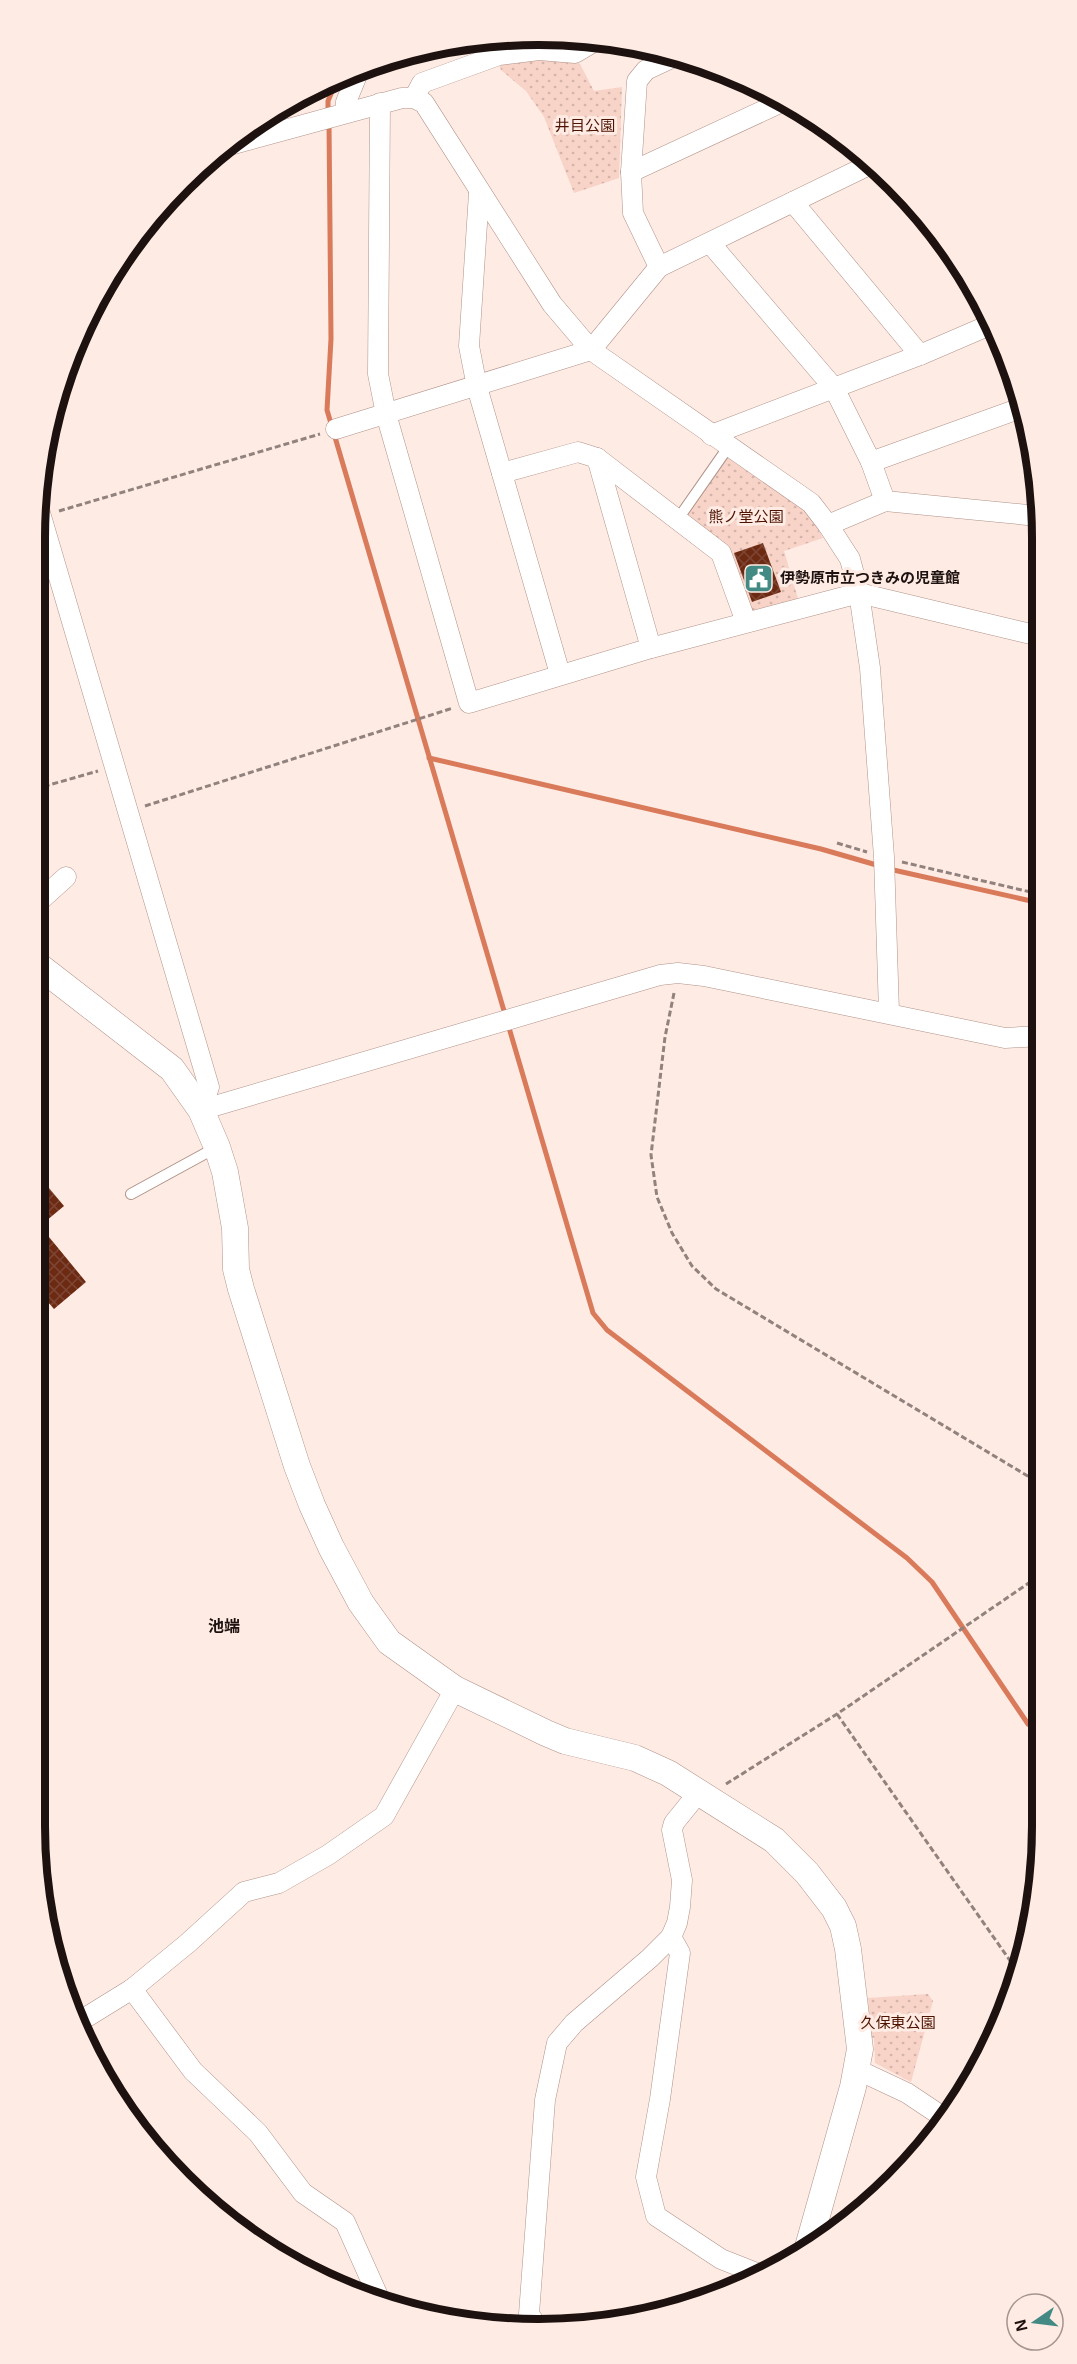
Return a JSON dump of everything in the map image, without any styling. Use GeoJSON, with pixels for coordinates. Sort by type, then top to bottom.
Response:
{"type":"FeatureCollection","features":[{"type":"Feature","properties":{"kind":"street"},"geometry":{"type":"LineString","coordinates":[[414,98],[422,83],[499,55],[539,50],[575,54],[585,47]]}},
{"type":"Feature","properties":{"kind":"street"},"geometry":{"type":"LineString","coordinates":[[659,267],[633,213],[631,172],[637,81],[646,70],[664,62]]}},
{"type":"Feature","properties":{"kind":"street"},"geometry":{"type":"LineString","coordinates":[[341,114],[355,81]]}},
{"type":"Feature","properties":{"kind":"street"},"geometry":{"type":"LineString","coordinates":[[247,140],[402,98],[414,98],[424,103],[479,193],[552,304],[591,350],[711,435],[779,479],[811,503],[828,525],[849,559],[859,593],[870,668],[884,857],[889,1012]]}},
{"type":"Feature","properties":{"kind":"street"},"geometry":{"type":"LineString","coordinates":[[380,103],[378,374],[386,414],[469,703],[651,648],[859,593],[1032,634]]}},
{"type":"Feature","properties":{"kind":"street"},"geometry":{"type":"LineString","coordinates":[[631,172],[775,105]]}},
{"type":"Feature","properties":{"kind":"street"},"geometry":{"type":"LineString","coordinates":[[336,429],[591,350],[659,267],[864,167]]}},
{"type":"Feature","properties":{"kind":"street"},"geometry":{"type":"LineString","coordinates":[[479,193],[469,346],[477,387],[560,674]]}},
{"type":"Feature","properties":{"kind":"street"},"geometry":{"type":"LineString","coordinates":[[793,202],[920,356]]}},
{"type":"Feature","properties":{"kind":"street"},"geometry":{"type":"LineString","coordinates":[[710,243],[834,388],[871,462],[885,501]]}},
{"type":"Feature","properties":{"kind":"street"},"geometry":{"type":"LineString","coordinates":[[711,435],[920,356],[984,327]]}},
{"type":"Feature","properties":{"kind":"street"},"geometry":{"type":"LineString","coordinates":[[871,462],[1015,410]]}},
{"type":"Feature","properties":{"kind":"street"},"geometry":{"type":"LineString","coordinates":[[502,473],[578,452],[597,458],[721,553],[746,622]]}},
{"type":"Feature","properties":{"kind":"street"},"geometry":{"type":"LineString","coordinates":[[597,458],[651,648]]}},
{"type":"Feature","properties":{"kind":"street"},"geometry":{"type":"LineString","coordinates":[[828,525],[885,501],[1031,515]]}},
{"type":"Feature","properties":{"kind":"street"},"geometry":{"type":"LineString","coordinates":[[45,532],[209,1088],[201,1110]]}},
{"type":"Feature","properties":{"kind":"street"},"geometry":{"type":"LineString","coordinates":[[45,895],[66,877]]}},
{"type":"Feature","properties":{"kind":"street"},"geometry":{"type":"LineString","coordinates":[[45,971],[172,1069],[201,1110],[225,1172],[235,1228],[236,1269],[240,1289],[278,1409],[312,1505],[331,1547],[375,1625],[407,1657],[455,1689],[565,1741],[636,1758],[668,1773],[703,1794],[774,1840],[807,1873],[834,1908],[843,1926],[848,1949],[860,2049],[858,2070],[811,2237]]}},
{"type":"Feature","properties":{"kind":"street"},"geometry":{"type":"LineString","coordinates":[[201,1110],[660,975],[678,973],[889,1012],[1005,1038],[1032,1036]]}},
{"type":"Feature","properties":{"kind":"street"},"geometry":{"type":"LineString","coordinates":[[85,2018],[132,1989],[188,1943],[244,1892],[279,1883],[328,1855],[384,1816],[455,1689]]}},
{"type":"Feature","properties":{"kind":"street"},"geometry":{"type":"LineString","coordinates":[[532,2319],[529,2314],[544,2100],[557,2043],[574,2022],[650,1958],[671,1937],[677,1923],[682,1880],[672,1830],[674,1823],[703,1794]]}},
{"type":"Feature","properties":{"kind":"street"},"geometry":{"type":"LineString","coordinates":[[671,1937],[680,1953],[660,2099],[646,2177],[656,2216],[721,2259],[751,2271]]}},
{"type":"Feature","properties":{"kind":"street"},"geometry":{"type":"LineString","coordinates":[[132,1989],[193,2071],[258,2133],[303,2193],[345,2222],[376,2291]]}},
{"type":"Feature","properties":{"kind":"street"},"geometry":{"type":"LineString","coordinates":[[858,2070],[906,2093],[939,2114]]}},
{"type":"Feature","properties":{"kind":"lane"},"geometry":{"type":"LineString","coordinates":[[678,519],[729,446]]}},
{"type":"Feature","properties":{"kind":"lane"},"geometry":{"type":"LineString","coordinates":[[131,1194],[217,1147]]}},
{"type":"Feature","properties":{"kind":"path"},"geometry":{"type":"LineString","coordinates":[[46,509],[336,429]]}},
{"type":"Feature","properties":{"kind":"path"},"geometry":{"type":"LineString","coordinates":[[128,812],[469,703]]}},
{"type":"Feature","properties":{"kind":"path"},"geometry":{"type":"LineString","coordinates":[[45,786],[114,766]]}},
{"type":"Feature","properties":{"kind":"path"},"geometry":{"type":"LineString","coordinates":[[837,843],[952,875],[1032,892]]}},
{"type":"Feature","properties":{"kind":"path"},"geometry":{"type":"LineString","coordinates":[[678,973],[665,1037],[651,1155],[657,1197],[672,1233],[692,1266],[716,1289],[735,1301],[1032,1479]]}},
{"type":"Feature","properties":{"kind":"path"},"geometry":{"type":"LineString","coordinates":[[703,1794],[837,1714],[1032,1581]]}},
{"type":"Feature","properties":{"kind":"path"},"geometry":{"type":"LineString","coordinates":[[837,1714],[1012,1963]]}},
{"type":"Feature","properties":{"kind":"green space","name":"井目公園"},"geometry":{"type":"Polygon","coordinates":[[[546,54],[580,64],[594,91],[622,87],[619,178],[574,193],[544,117],[526,91],[501,70],[497,59],[546,54]]]}},
{"type":"Feature","properties":{"kind":"green space","name":"熊ノ堂公園"},"geometry":{"type":"Polygon","coordinates":[[[732,457],[809,513],[823,538],[784,551],[799,602],[753,615],[686,515],[725,459],[732,457]]]}},
{"type":"Feature","properties":{"kind":"green space","name":"久保東公園"},"geometry":{"type":"Polygon","coordinates":[[[928,1994],[933,2001],[911,2082],[875,2063],[868,1998],[928,1994]]]}},
{"type":"Feature","properties":{"kind":"building","name":"伊勢原市立つきみの児童館"},"geometry":{"type":"Polygon","coordinates":[[[763,543],[781,592],[752,602],[734,553],[763,543]]]}},
{"type":"Feature","properties":{"kind":"building"},"geometry":{"type":"Polygon","coordinates":[[[45,1183],[64,1206],[45,1222],[45,1183]]]}},
{"type":"Feature","properties":{"kind":"building"},"geometry":{"type":"Polygon","coordinates":[[[45,1232],[86,1282],[54,1309],[45,1299],[45,1232]]]}},
{"type":"Feature","properties":{"kind":"waterway"},"geometry":{"type":"LineString","coordinates":[[328,113],[328,101],[332,91]]}},
{"type":"Feature","properties":{"kind":"waterway"},"geometry":{"type":"LineString","coordinates":[[329,122],[331,339],[327,410],[593,1313],[607,1330],[907,1558],[932,1582],[1028,1724]]}},
{"type":"Feature","properties":{"kind":"waterway"},"geometry":{"type":"LineString","coordinates":[[429,758],[821,849],[880,866]]}},
{"type":"Feature","properties":{"kind":"waterway"},"geometry":{"type":"LineString","coordinates":[[889,869],[1032,901]]}},
{"type":"Feature","properties":{"kind":"place","name":"伊勢原市立つきみの児童館"},"geometry":{"type":"Point","coordinates":[759,578]}},
{"type":"Feature","properties":{"kind":"district","name":"池端"},"geometry":{"type":"Point","coordinates":[224,1626]}}]}
